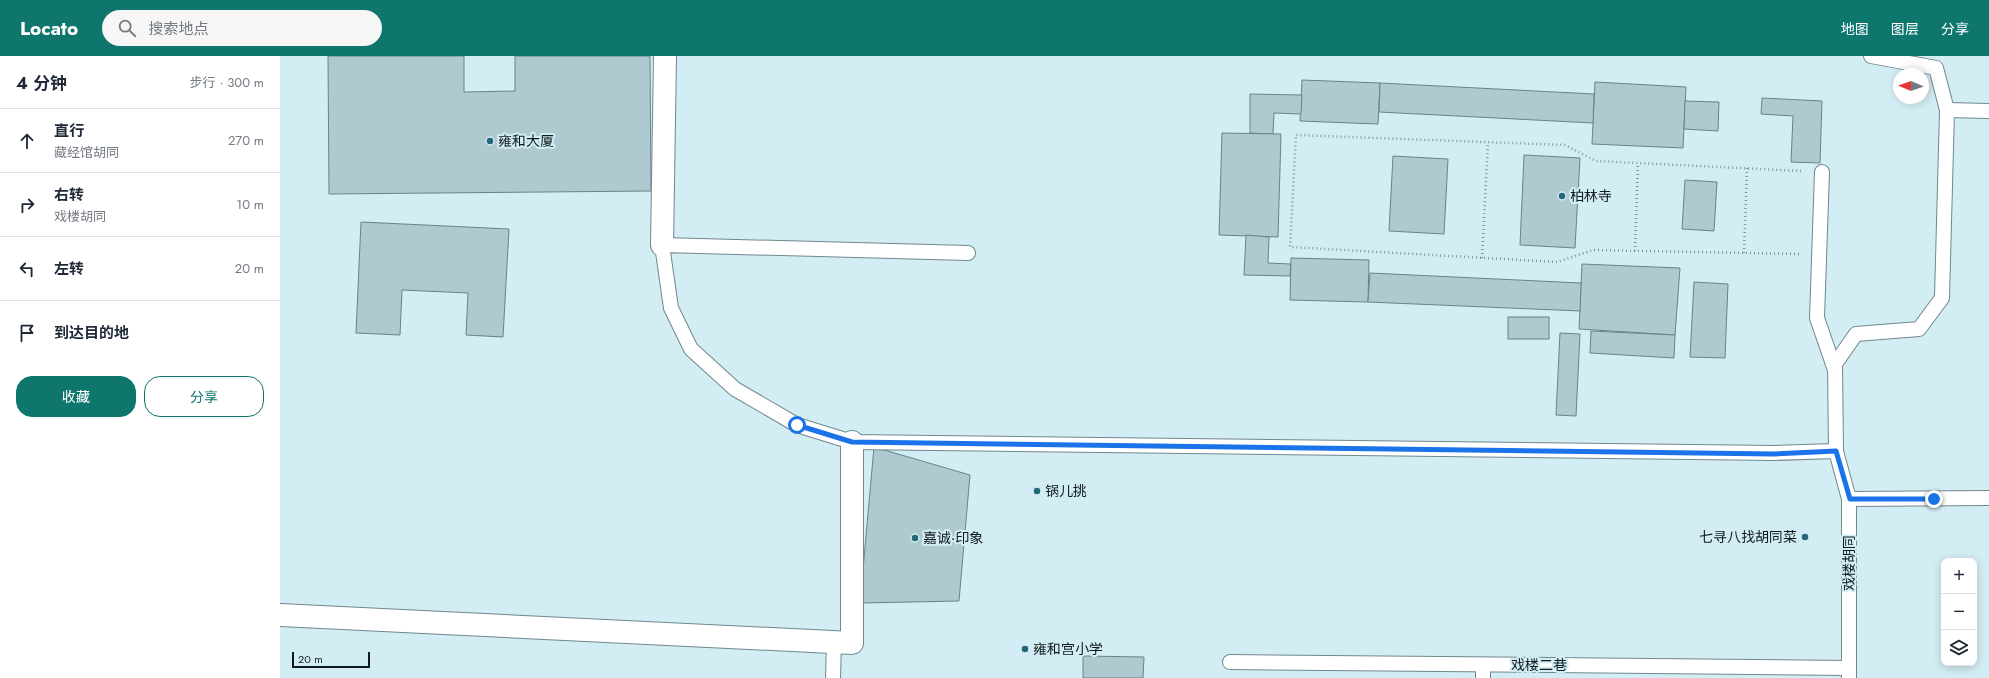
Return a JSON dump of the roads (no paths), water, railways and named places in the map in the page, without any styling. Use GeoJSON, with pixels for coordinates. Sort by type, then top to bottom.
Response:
{"type":"FeatureCollection","features":[{"type":"Feature","properties":{"kind":"street"},"geometry":{"type":"LineString","coordinates":[[662,245],[665,56]]}},
{"type":"Feature","properties":{"kind":"street"},"geometry":{"type":"LineString","coordinates":[[280,615],[852,643],[852,442]]}},
{"type":"Feature","properties":{"kind":"lane"},"geometry":{"type":"LineString","coordinates":[[1835,370],[1835,364],[1856,334],[1919,329],[1942,298],[1948,110],[1936,68],[1871,56]]}},
{"type":"Feature","properties":{"kind":"lane"},"geometry":{"type":"LineString","coordinates":[[1948,110],[1989,111]]}},
{"type":"Feature","properties":{"kind":"lane"},"geometry":{"type":"LineString","coordinates":[[1822,172],[1817,318],[1835,370]]}},
{"type":"Feature","properties":{"kind":"lane"},"geometry":{"type":"LineString","coordinates":[[968,254],[662,245],[671,308],[691,349],[735,389],[797,425],[852,442],[1774,454],[1836,451]]}},
{"type":"Feature","properties":{"kind":"lane","name":"戏楼胡同"},"geometry":{"type":"LineString","coordinates":[[1835,370],[1836,451],[1850,499],[1849,673]]}},
{"type":"Feature","properties":{"kind":"lane"},"geometry":{"type":"LineString","coordinates":[[1850,499],[1989,498]]}},
{"type":"Feature","properties":{"kind":"lane"},"geometry":{"type":"LineString","coordinates":[[833,678],[834,642]]}},
{"type":"Feature","properties":{"kind":"lane","name":"戏楼二巷"},"geometry":{"type":"LineString","coordinates":[[1230,662],[1483,672],[1849,673]]}},
{"type":"Feature","properties":{"kind":"place","name":"雍和大厦"},"geometry":{"type":"Point","coordinates":[490,141]}},
{"type":"Feature","properties":{"kind":"place","name":"柏林寺"},"geometry":{"type":"Point","coordinates":[1562,196]}},
{"type":"Feature","properties":{"kind":"place","name":"锅儿挑"},"geometry":{"type":"Point","coordinates":[1037,491]}},
{"type":"Feature","properties":{"kind":"place","name":"七寻八找胡同菜"},"geometry":{"type":"Point","coordinates":[1805,537]}},
{"type":"Feature","properties":{"kind":"place","name":"嘉诚·印象"},"geometry":{"type":"Point","coordinates":[915,538]}},
{"type":"Feature","properties":{"kind":"place","name":"雍和宫小学"},"geometry":{"type":"Point","coordinates":[1025,649]}}]}
